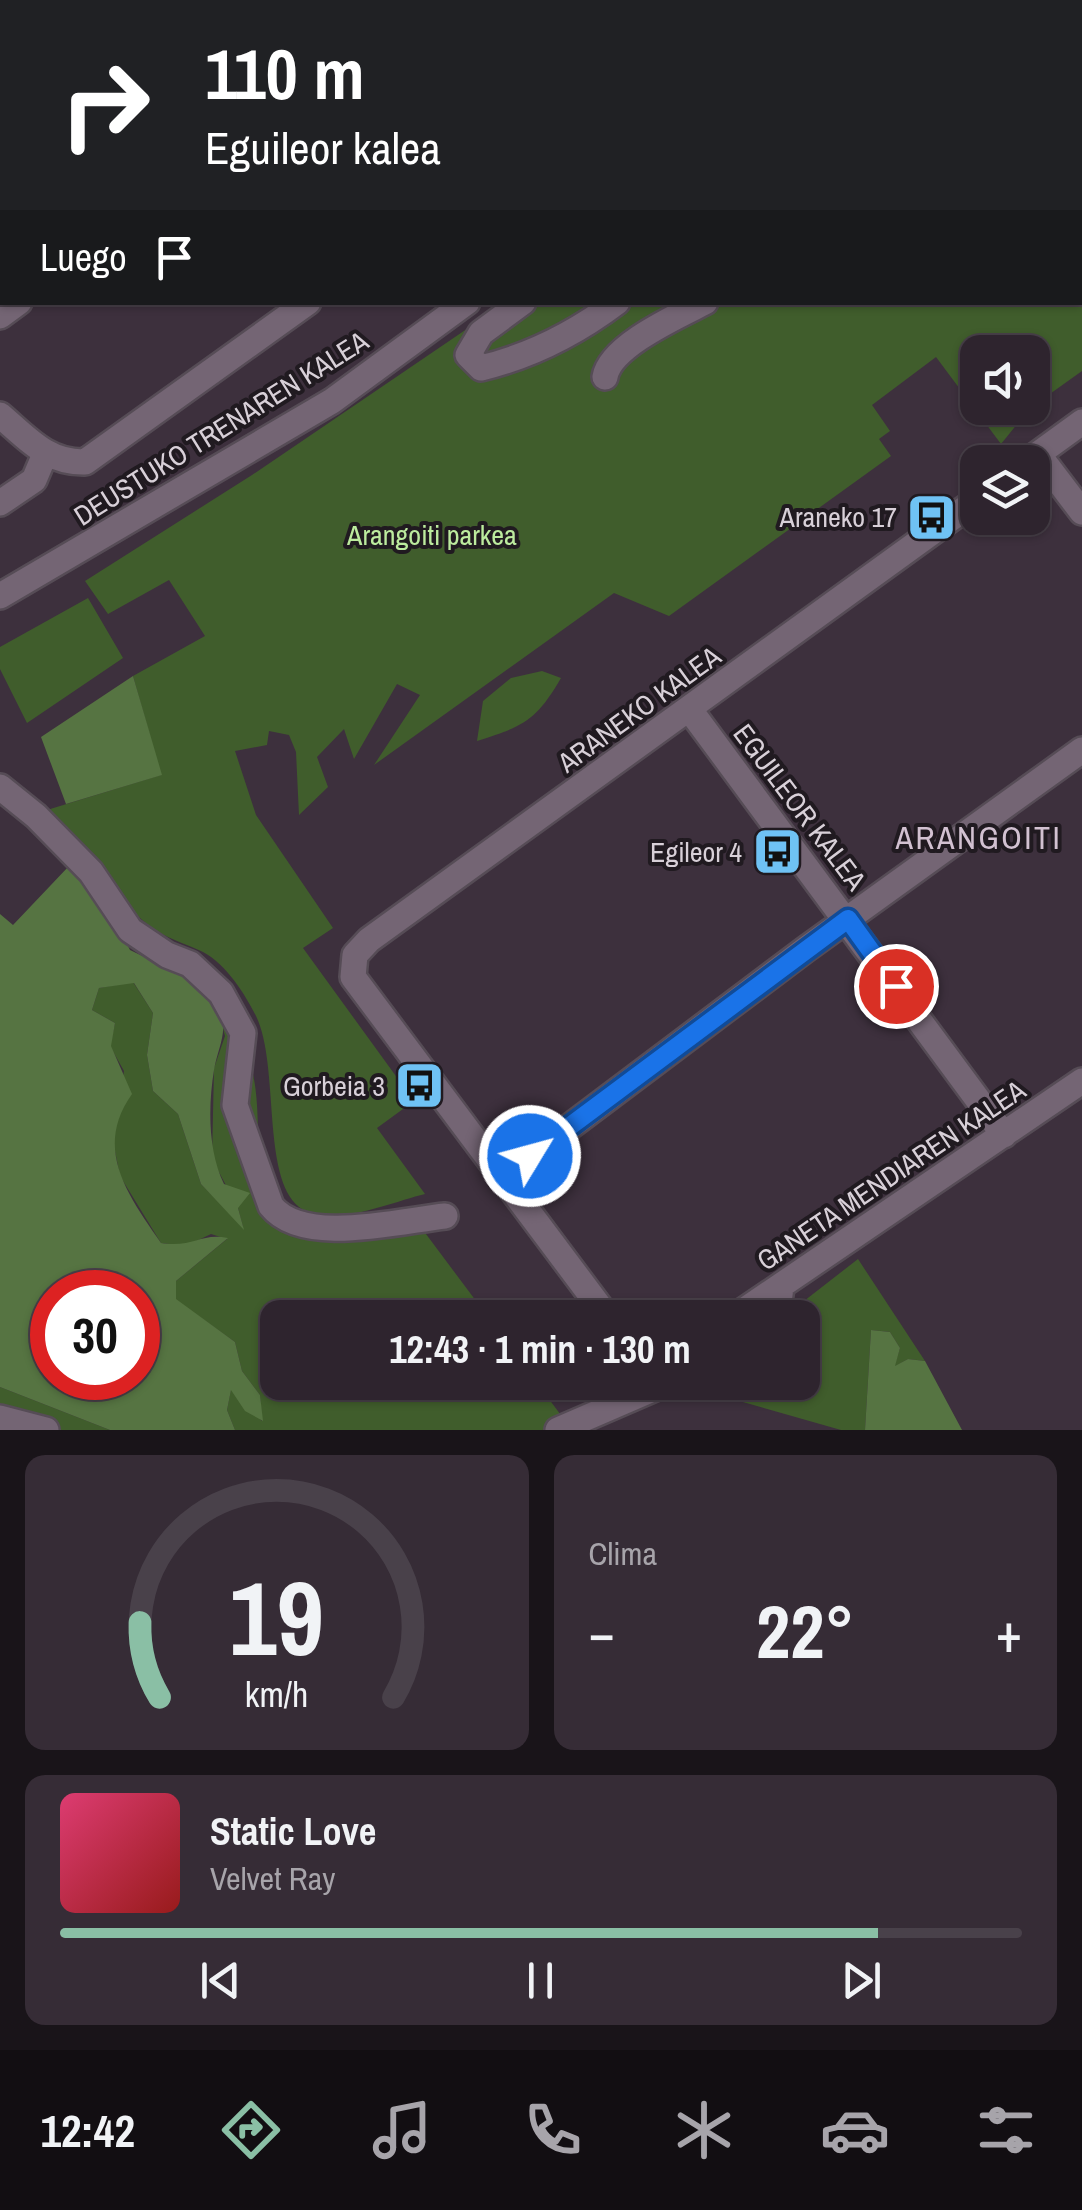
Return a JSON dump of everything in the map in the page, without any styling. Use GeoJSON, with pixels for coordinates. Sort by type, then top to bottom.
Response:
{"type":"FeatureCollection","features":[{"type":"Feature","properties":{"kind":"street"},"geometry":{"type":"LineString","coordinates":[[0,415],[45,454],[68,462],[85,462],[304,305]]}},
{"type":"Feature","properties":{"kind":"street","name":"DEUSTUKO TRENAREN KALEA"},"geometry":{"type":"LineString","coordinates":[[0,596],[332,401],[464,305]]}},
{"type":"Feature","properties":{"kind":"street"},"geometry":{"type":"LineString","coordinates":[[519,305],[472,343],[468,355],[480,368],[574,334],[613,305]]}},
{"type":"Feature","properties":{"kind":"street"},"geometry":{"type":"LineString","coordinates":[[605,377],[608,367],[642,335],[698,305]]}},
{"type":"Feature","properties":{"kind":"street"},"geometry":{"type":"LineString","coordinates":[[1050,445],[1082,422]]}},
{"type":"Feature","properties":{"kind":"street"},"geometry":{"type":"LineString","coordinates":[[0,503],[34,480],[45,454]]}},
{"type":"Feature","properties":{"kind":"street"},"geometry":{"type":"LineString","coordinates":[[1050,477],[1082,512]]}},
{"type":"Feature","properties":{"kind":"street","name":"ARANEKO KALEA"},"geometry":{"type":"LineString","coordinates":[[503,1177],[353,977],[355,955],[370,940],[960,512]]}},
{"type":"Feature","properties":{"kind":"street","name":"EGUILEOR KALEA"},"geometry":{"type":"LineString","coordinates":[[690,710],[1004,1135]]}},
{"type":"Feature","properties":{"kind":"street"},"geometry":{"type":"LineString","coordinates":[[595,1300],[503,1177],[1082,750]]}},
{"type":"Feature","properties":{"kind":"street"},"geometry":{"type":"LineString","coordinates":[[0,786],[91,872],[130,930],[167,955],[190,964],[221,993],[243,1034],[235,1105],[271,1206],[282,1219],[322,1229],[445,1216]]}},
{"type":"Feature","properties":{"kind":"street","name":"GANETA MENDIAREN KALEA"},"geometry":{"type":"LineString","coordinates":[[760,1300],[1082,1081]]}},
{"type":"Feature","properties":{"kind":"street"},"geometry":{"type":"LineString","coordinates":[[779,1300],[780,1287]]}},
{"type":"Feature","properties":{"kind":"street"},"geometry":{"type":"LineString","coordinates":[[558,1430],[627,1400]]}},
{"type":"Feature","properties":{"kind":"street"},"geometry":{"type":"LineString","coordinates":[[0,1418],[46,1430]]}},
{"type":"Feature","properties":{"kind":"green space","name":"Arangoiti parkea"},"geometry":{"type":"Polygon","coordinates":[[[502,305],[1082,305],[1082,371],[1050,394],[1050,335],[960,335],[960,389],[936,357],[872,405],[890,431],[879,439],[891,456],[669,616],[614,593],[374,765],[420,695],[397,684],[354,759],[344,729],[317,757],[328,787],[299,815],[296,752],[289,735],[269,731],[267,745],[235,751],[256,815],[333,928],[303,948],[414,1101],[377,1128],[425,1194],[343,1215],[327,1216],[299,1207],[287,1192],[280,1171],[263,1037],[240,989],[211,957],[148,925],[108,885],[47,810],[161,775],[133,676],[205,636],[169,580],[108,614],[85,581],[252,475],[502,305]]]}},
{"type":"Feature","properties":{"kind":"green space","name":"Arangoiti parkea"},"geometry":{"type":"Polygon","coordinates":[[[987,425],[1016,425],[1001,444],[987,425]]]}},
{"type":"Feature","properties":{"kind":"green space"},"geometry":{"type":"Polygon","coordinates":[[[88,598],[123,658],[27,723],[0,669],[0,647],[88,598]]]}},
{"type":"Feature","properties":{"kind":"green space"},"geometry":{"type":"Polygon","coordinates":[[[542,671],[561,678],[536,713],[518,726],[477,741],[483,701],[511,678],[542,671]]]}},
{"type":"Feature","properties":{"kind":"green space"},"geometry":{"type":"Polygon","coordinates":[[[133,676],[162,775],[66,804],[41,737],[133,676]]]}},
{"type":"Feature","properties":{"kind":"green space"},"geometry":{"type":"Polygon","coordinates":[[[69,866],[119,928],[130,950],[187,978],[207,993],[220,1011],[223,1028],[212,1084],[212,1143],[224,1184],[250,1193],[238,1208],[244,1230],[201,1184],[178,1114],[153,1091],[147,1055],[153,1013],[134,983],[99,988],[92,1010],[115,1023],[111,1046],[132,1094],[115,1134],[115,1153],[137,1207],[161,1243],[228,1238],[176,1281],[176,1299],[235,1342],[242,1371],[260,1395],[263,1421],[245,1411],[231,1390],[227,1410],[235,1430],[110,1430],[33,1400],[160,1400],[160,1270],[30,1270],[30,1399],[0,1387],[0,914],[13,925],[69,866]]]}},
{"type":"Feature","properties":{"kind":"green space"},"geometry":{"type":"Polygon","coordinates":[[[133,982],[153,1013],[147,1055],[153,1091],[178,1114],[201,1184],[243,1227],[238,1208],[212,1159],[214,1068],[225,1036],[217,1005],[243,1047],[253,1074],[260,1172],[268,1209],[277,1227],[420,1226],[475,1300],[260,1300],[260,1395],[242,1371],[235,1342],[176,1300],[176,1281],[227,1239],[211,1234],[186,1246],[161,1243],[120,1176],[113,1141],[124,1071],[110,1046],[115,1023],[92,1010],[99,988],[133,982]]]}},
{"type":"Feature","properties":{"kind":"green space"},"geometry":{"type":"Polygon","coordinates":[[[858,1259],[925,1361],[908,1359],[894,1367],[900,1348],[890,1332],[871,1330],[865,1430],[841,1430],[736,1400],[820,1400],[820,1300],[805,1300],[858,1259]]]}},
{"type":"Feature","properties":{"kind":"green space"},"geometry":{"type":"Polygon","coordinates":[[[871,1330],[890,1332],[900,1348],[895,1366],[908,1359],[925,1361],[962,1430],[865,1430],[871,1330]]]}},
{"type":"Feature","properties":{"kind":"green space"},"geometry":{"type":"Polygon","coordinates":[[[0,1387],[110,1430],[0,1430],[0,1387]]]}},
{"type":"Feature","properties":{"kind":"green space"},"geometry":{"type":"Polygon","coordinates":[[[231,1389],[262,1421],[260,1400],[550,1400],[572,1430],[235,1430],[227,1410],[231,1389]]]}},
{"type":"Feature","properties":{"kind":"place","name":"Araneko 17"},"geometry":{"type":"Point","coordinates":[932,517]}},
{"type":"Feature","properties":{"kind":"place","name":"Egileor 4"},"geometry":{"type":"Point","coordinates":[777,852]}},
{"type":"Feature","properties":{"kind":"place","name":"Gorbeia 3"},"geometry":{"type":"Point","coordinates":[420,1086]}},
{"type":"Feature","properties":{"kind":"district","name":"ARANGOITI"},"geometry":{"type":"Point","coordinates":[979,837]}},
{"type":"Feature","properties":{"kind":"route"},"geometry":{"type":"LineString","coordinates":[[530,1156],[848,919],[896,986]]}}]}
